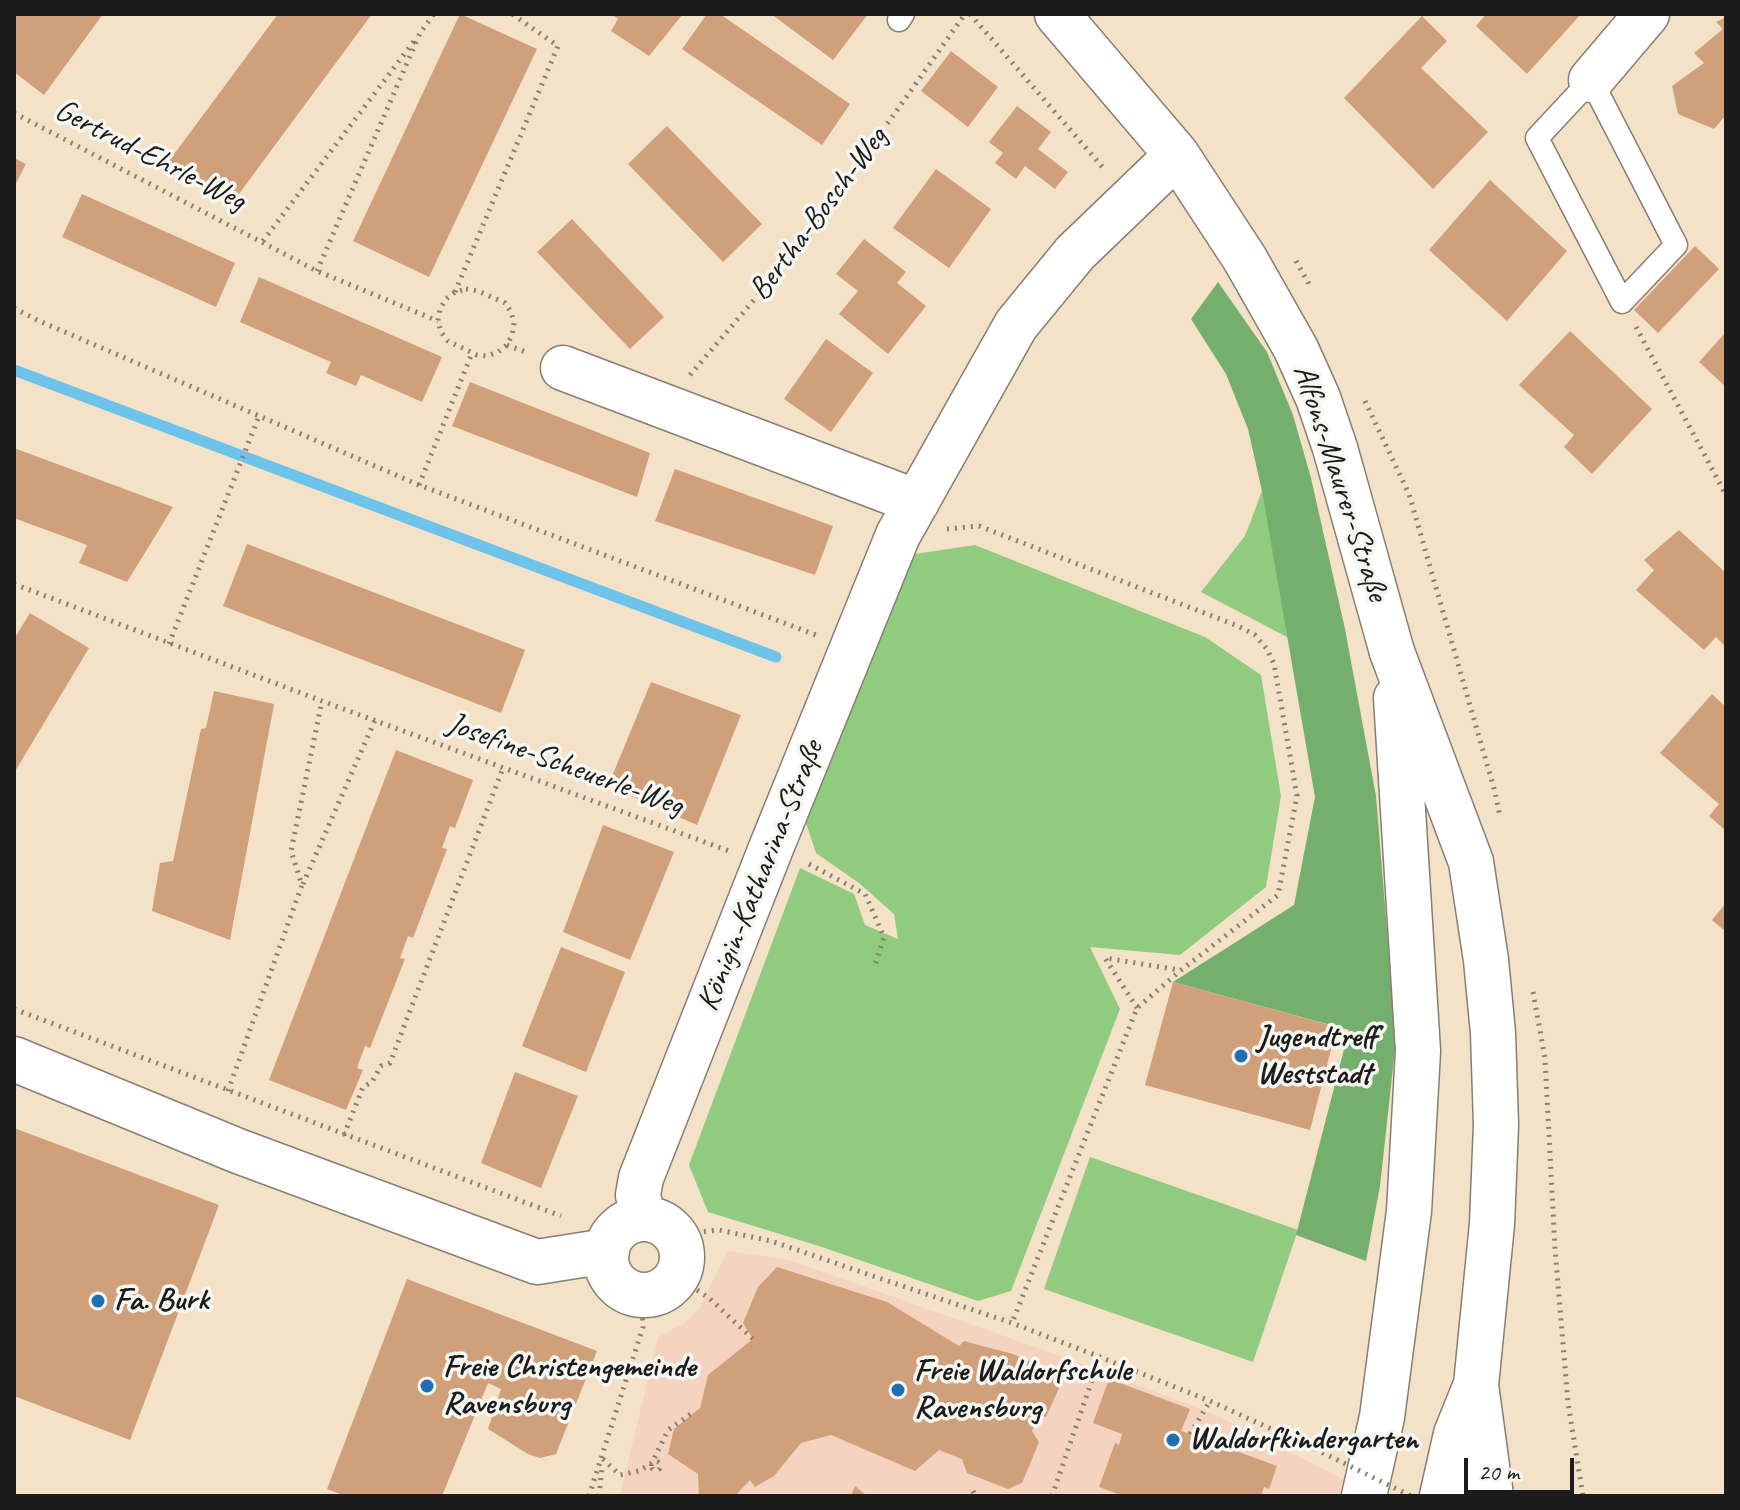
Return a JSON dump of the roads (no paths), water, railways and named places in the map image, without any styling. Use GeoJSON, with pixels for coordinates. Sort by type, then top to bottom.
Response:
{"type":"FeatureCollection","features":[{"type":"Feature","properties":{"kind":"street","name":"Alfons-Maurer-Straße"},"geometry":{"type":"LineString","coordinates":[[1057,14],[1177,155],[1245,259],[1296,349],[1318,398],[1347,488],[1392,652]]}},
{"type":"Feature","properties":{"kind":"street"},"geometry":{"type":"LineString","coordinates":[[1591,80],[1647,14]]}},
{"type":"Feature","properties":{"kind":"street"},"geometry":{"type":"LineString","coordinates":[[563,368],[664,407],[908,518],[1016,325],[1075,253],[1177,155]]}},
{"type":"Feature","properties":{"kind":"street","name":"Königin-Katharina-Straße"},"geometry":{"type":"LineString","coordinates":[[14,1059],[238,1151],[537,1262],[607,1251],[609,1242],[620,1228],[631,1222],[659,1256],[638,1195],[641,1178],[755,852],[908,518]]}},
{"type":"Feature","properties":{"kind":"street"},"geometry":{"type":"LineString","coordinates":[[1392,652],[1471,862],[1486,960],[1493,1033],[1496,1125],[1492,1224],[1476,1385],[1491,1496]]}},
{"type":"Feature","properties":{"kind":"street"},"geometry":{"type":"LineString","coordinates":[[1364,1496],[1382,1417],[1409,1211],[1418,1051],[1392,652]]}},
{"type":"Feature","properties":{"kind":"street"},"geometry":{"type":"LineString","coordinates":[[1442,1496],[1456,1434],[1476,1385]]}},
{"type":"Feature","properties":{"kind":"lane"},"geometry":{"type":"LineString","coordinates":[[1591,80],[1676,245],[1622,302],[1537,138],[1591,80]]}},
{"type":"Feature","properties":{"kind":"waterway"},"geometry":{"type":"LineString","coordinates":[[14,370],[776,657]]}},
{"type":"Feature","properties":{"kind":"place","name":"Jugendtreff Weststadt"},"geometry":{"type":"Point","coordinates":[1241,1056]}},
{"type":"Feature","properties":{"kind":"place","name":"Fa. Burk"},"geometry":{"type":"Point","coordinates":[98,1301]}},
{"type":"Feature","properties":{"kind":"place","name":"Freie Christengemeinde Ravensburg"},"geometry":{"type":"Point","coordinates":[427,1386]}},
{"type":"Feature","properties":{"kind":"place","name":"Freie Waldorfschule Ravensburg"},"geometry":{"type":"Point","coordinates":[898,1390]}},
{"type":"Feature","properties":{"kind":"place","name":"Waldorfkindergarten"},"geometry":{"type":"Point","coordinates":[1173,1440]}}]}
